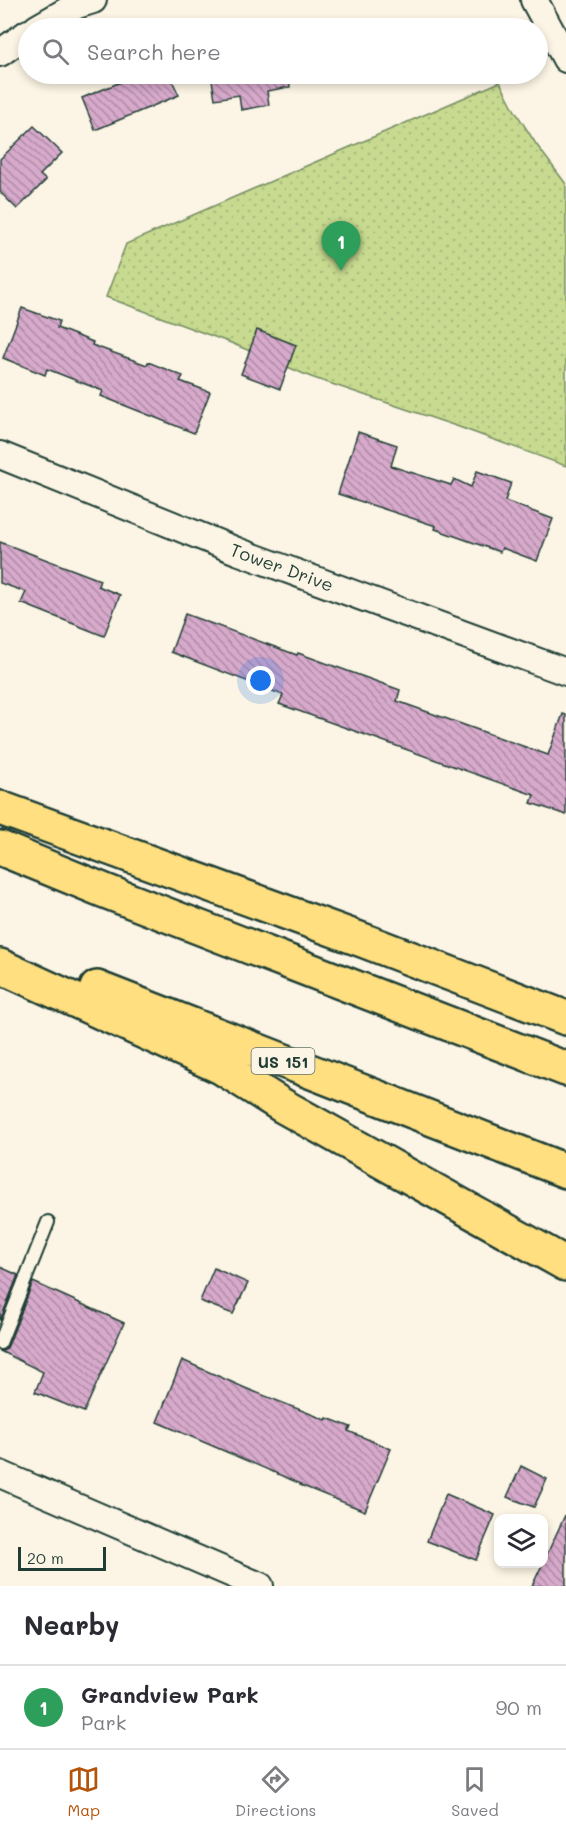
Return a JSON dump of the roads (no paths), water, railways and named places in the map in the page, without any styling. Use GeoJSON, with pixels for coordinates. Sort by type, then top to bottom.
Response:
{"type":"FeatureCollection","features":[{"type":"Feature","properties":{"kind":"highway"},"geometry":{"type":"LineString","coordinates":[[0,808],[566,1017]]}},
{"type":"Feature","properties":{"kind":"highway"},"geometry":{"type":"LineString","coordinates":[[0,848],[105,891],[566,1069]]}},
{"type":"Feature","properties":{"kind":"highway","name":"US 151"},"geometry":{"type":"LineString","coordinates":[[0,950],[566,1172]]}},
{"type":"Feature","properties":{"kind":"highway"},"geometry":{"type":"LineString","coordinates":[[0,966],[221,1067],[283,1106],[566,1264]]}},
{"type":"Feature","properties":{"kind":"street"},"geometry":{"type":"LineString","coordinates":[[54,18],[77,5],[93,0]]}},
{"type":"Feature","properties":{"kind":"street"},"geometry":{"type":"LineString","coordinates":[[534,0],[543,18]]}},
{"type":"Feature","properties":{"kind":"street"},"geometry":{"type":"LineString","coordinates":[[548,26],[566,59]]}},
{"type":"Feature","properties":{"kind":"street"},"geometry":{"type":"LineString","coordinates":[[0,54],[18,40]]}},
{"type":"Feature","properties":{"kind":"street","name":"Tower Drive"},"geometry":{"type":"LineString","coordinates":[[0,455],[237,551],[566,672]]}},
{"type":"Feature","properties":{"kind":"street"},"geometry":{"type":"LineString","coordinates":[[0,1474],[260,1586]]}},
{"type":"Feature","properties":{"kind":"lane"},"geometry":{"type":"LineString","coordinates":[[0,1343],[48,1222]]}},
{"type":"Feature","properties":{"kind":"place","name":"Grandview Park"},"geometry":{"type":"Point","coordinates":[341,271]}}]}
